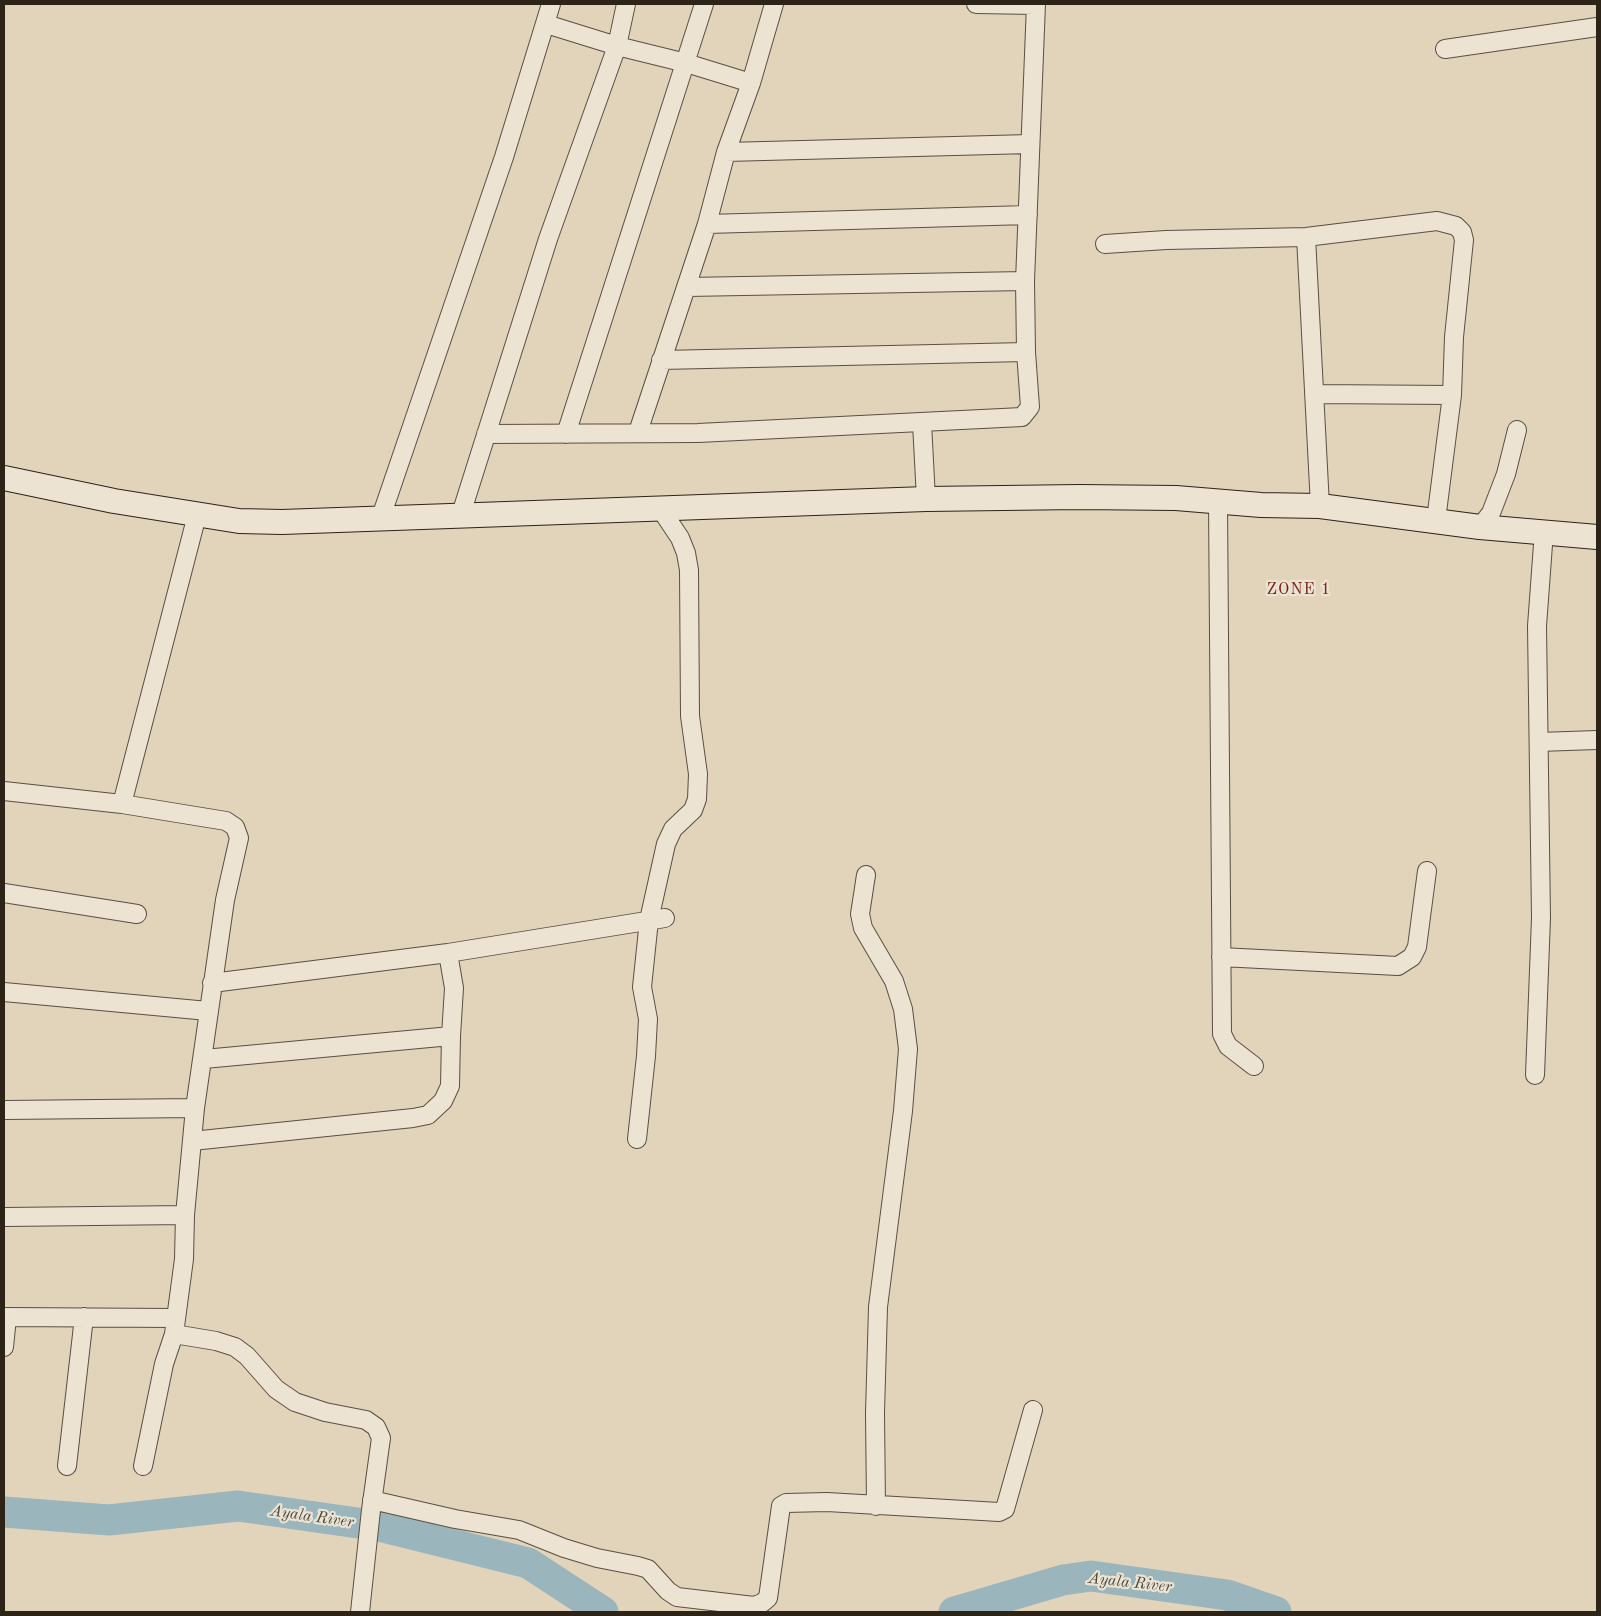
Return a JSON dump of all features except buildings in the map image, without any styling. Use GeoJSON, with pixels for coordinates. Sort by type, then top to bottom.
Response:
{"type":"FeatureCollection","features":[{"type":"Feature","properties":{"kind":"street"},"geometry":{"type":"LineString","coordinates":[[381,517],[504,157],[551,4]]}},
{"type":"Feature","properties":{"kind":"street"},"geometry":{"type":"LineString","coordinates":[[461,514],[548,239],[617,46],[626,4]]}},
{"type":"Feature","properties":{"kind":"street"},"geometry":{"type":"LineString","coordinates":[[566,434],[704,4]]}},
{"type":"Feature","properties":{"kind":"street"},"geometry":{"type":"LineString","coordinates":[[638,432],[687,287],[707,224],[726,152],[751,83],[774,4]]}},
{"type":"Feature","properties":{"kind":"street"},"geometry":{"type":"LineString","coordinates":[[486,434],[698,433],[1022,417],[1030,407],[1026,352],[1025,281],[1036,4],[976,4]]}},
{"type":"Feature","properties":{"kind":"street"},"geometry":{"type":"LineString","coordinates":[[546,24],[617,46],[686,63],[751,83]]}},
{"type":"Feature","properties":{"kind":"street"},"geometry":{"type":"LineString","coordinates":[[1445,49],[1597,28]]}},
{"type":"Feature","properties":{"kind":"street"},"geometry":{"type":"LineString","coordinates":[[726,152],[1030,144]]}},
{"type":"Feature","properties":{"kind":"street"},"geometry":{"type":"LineString","coordinates":[[707,224],[1028,215]]}},
{"type":"Feature","properties":{"kind":"street"},"geometry":{"type":"LineString","coordinates":[[1105,244],[1166,240],[1306,238],[1437,222],[1448,222],[1462,232],[1464,240],[1454,337],[1452,395],[1436,520]]}},
{"type":"Feature","properties":{"kind":"street"},"geometry":{"type":"LineString","coordinates":[[1306,238],[1320,506]]}},
{"type":"Feature","properties":{"kind":"street"},"geometry":{"type":"LineString","coordinates":[[687,287],[1025,281]]}},
{"type":"Feature","properties":{"kind":"street"},"geometry":{"type":"LineString","coordinates":[[661,360],[1026,352]]}},
{"type":"Feature","properties":{"kind":"street"},"geometry":{"type":"LineString","coordinates":[[1314,394],[1452,395]]}},
{"type":"Feature","properties":{"kind":"street"},"geometry":{"type":"LineString","coordinates":[[922,423],[926,498]]}},
{"type":"Feature","properties":{"kind":"street"},"geometry":{"type":"LineString","coordinates":[[1480,527],[1491,513],[1500,490],[1516,430]]}},
{"type":"Feature","properties":{"kind":"street"},"geometry":{"type":"LineString","coordinates":[[4,478],[114,501],[239,521],[282,522],[926,498],[1176,498],[1218,502],[1320,506],[1480,527],[1597,537]]}},
{"type":"Feature","properties":{"kind":"street"},"geometry":{"type":"LineString","coordinates":[[1218,502],[1222,1034],[1228,1046],[1254,1066]]}},
{"type":"Feature","properties":{"kind":"street"},"geometry":{"type":"LineString","coordinates":[[637,1139],[648,1019],[642,987],[657,919],[666,844],[673,829],[693,810],[697,800],[698,774],[690,716],[689,570],[686,553],[680,538],[660,508]]}},
{"type":"Feature","properties":{"kind":"street"},"geometry":{"type":"LineString","coordinates":[[122,804],[196,515]]}},
{"type":"Feature","properties":{"kind":"street"},"geometry":{"type":"LineString","coordinates":[[1535,1075],[1541,918],[1537,626],[1544,531]]}},
{"type":"Feature","properties":{"kind":"street"},"geometry":{"type":"LineString","coordinates":[[1539,742],[1597,740]]}},
{"type":"Feature","properties":{"kind":"street"},"geometry":{"type":"LineString","coordinates":[[4,791],[122,804],[226,821],[235,827],[239,838],[225,900],[208,1011],[204,1059],[195,1108],[185,1215],[184,1259],[175,1326],[164,1364],[143,1466]]}},
{"type":"Feature","properties":{"kind":"street"},"geometry":{"type":"LineString","coordinates":[[1221,957],[1398,966],[1412,957],[1417,947],[1427,871]]}},
{"type":"Feature","properties":{"kind":"street"},"geometry":{"type":"LineString","coordinates":[[866,875],[860,914],[863,928],[894,981],[903,1009],[908,1049],[903,1111],[878,1307],[875,1413],[876,1506]]}},
{"type":"Feature","properties":{"kind":"street"},"geometry":{"type":"LineString","coordinates":[[4,892],[137,914]]}},
{"type":"Feature","properties":{"kind":"street"},"geometry":{"type":"LineString","coordinates":[[212,983],[448,953],[657,919]]}},
{"type":"Feature","properties":{"kind":"street"},"geometry":{"type":"LineString","coordinates":[[192,1141],[428,1115],[443,1100],[450,1086],[454,988],[448,953]]}},
{"type":"Feature","properties":{"kind":"street"},"geometry":{"type":"LineString","coordinates":[[4,992],[208,1011]]}},
{"type":"Feature","properties":{"kind":"street"},"geometry":{"type":"LineString","coordinates":[[204,1059],[451,1036]]}},
{"type":"Feature","properties":{"kind":"street"},"geometry":{"type":"LineString","coordinates":[[4,1110],[195,1108]]}},
{"type":"Feature","properties":{"kind":"street"},"geometry":{"type":"LineString","coordinates":[[4,1217],[185,1215]]}},
{"type":"Feature","properties":{"kind":"street"},"geometry":{"type":"LineString","coordinates":[[4,1347],[5,1317],[84,1317],[175,1326],[235,1347],[248,1356],[276,1389],[295,1402],[325,1412],[366,1420],[376,1427],[381,1438],[371,1505],[360,1612]]}},
{"type":"Feature","properties":{"kind":"street"},"geometry":{"type":"LineString","coordinates":[[67,1466],[84,1317]]}},
{"type":"Feature","properties":{"kind":"street"},"geometry":{"type":"LineString","coordinates":[[371,1505],[519,1530],[589,1556],[648,1569],[668,1591],[677,1597],[754,1606],[768,1598],[781,1506],[786,1503],[827,1502],[999,1512],[1005,1509],[1033,1410]]}},
{"type":"Feature","properties":{"kind":"waterway","name":"Ayala River"},"geometry":{"type":"LineString","coordinates":[[4,1512],[109,1520],[238,1506],[379,1526],[528,1563],[603,1612]]}},
{"type":"Feature","properties":{"kind":"waterway","name":"Ayala River"},"geometry":{"type":"LineString","coordinates":[[954,1612],[1063,1580],[1091,1576],[1227,1595],[1276,1612]]}},
{"type":"Feature","properties":{"kind":"district","name":"ZONE 1"},"geometry":{"type":"Point","coordinates":[1299,590]}}]}
